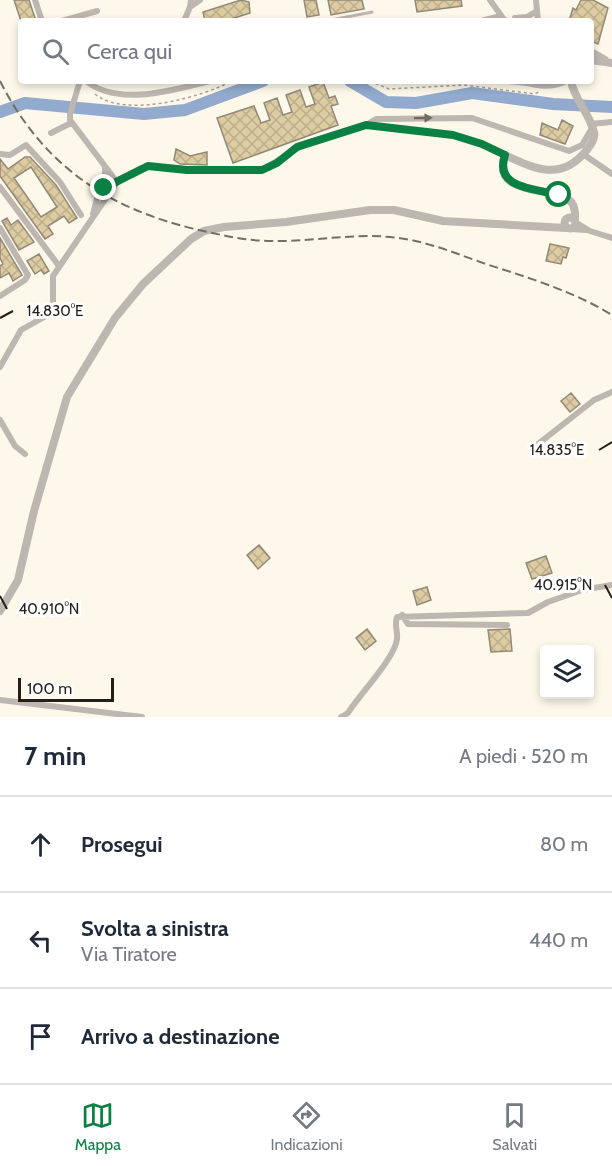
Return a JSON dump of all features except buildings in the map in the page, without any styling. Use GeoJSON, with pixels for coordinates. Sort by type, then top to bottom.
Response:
{"type":"FeatureCollection","features":[{"type":"Feature","properties":{"kind":"street"},"geometry":{"type":"LineString","coordinates":[[34,0],[41,18]]}},
{"type":"Feature","properties":{"kind":"street"},"geometry":{"type":"LineString","coordinates":[[185,18],[190,3],[200,0]]}},
{"type":"Feature","properties":{"kind":"street"},"geometry":{"type":"LineString","coordinates":[[490,0],[503,18]]}},
{"type":"Feature","properties":{"kind":"street"},"geometry":{"type":"LineString","coordinates":[[536,0],[537,18]]}},
{"type":"Feature","properties":{"kind":"street"},"geometry":{"type":"LineString","coordinates":[[72,18],[97,11]]}},
{"type":"Feature","properties":{"kind":"street"},"geometry":{"type":"LineString","coordinates":[[524,18],[535,12]]}},
{"type":"Feature","properties":{"kind":"street"},"geometry":{"type":"LineString","coordinates":[[531,18],[535,12]]}},
{"type":"Feature","properties":{"kind":"street"},"geometry":{"type":"LineString","coordinates":[[594,54],[610,62]]}},
{"type":"Feature","properties":{"kind":"street"},"geometry":{"type":"LineString","coordinates":[[594,60],[610,62]]}},
{"type":"Feature","properties":{"kind":"street"},"geometry":{"type":"LineString","coordinates":[[79,84],[70,114],[71,123],[117,182]]}},
{"type":"Feature","properties":{"kind":"street"},"geometry":{"type":"LineString","coordinates":[[91,84],[104,92],[134,95],[194,84]]}},
{"type":"Feature","properties":{"kind":"street"},"geometry":{"type":"LineString","coordinates":[[536,84],[554,85],[574,92]]}},
{"type":"Feature","properties":{"kind":"street"},"geometry":{"type":"LineString","coordinates":[[366,125],[453,135],[482,144],[546,172],[570,165],[584,154],[594,138],[590,123],[572,84]]}},
{"type":"Feature","properties":{"kind":"street"},"geometry":{"type":"LineString","coordinates":[[93,214],[98,195],[105,187],[142,168],[153,166],[187,170],[262,170],[277,163],[297,147],[366,125],[376,119],[472,118],[570,151],[582,145],[590,123]]}},
{"type":"Feature","properties":{"kind":"street"},"geometry":{"type":"LineString","coordinates":[[590,123],[612,122]]}},
{"type":"Feature","properties":{"kind":"street"},"geometry":{"type":"LineString","coordinates":[[51,132],[71,123]]}},
{"type":"Feature","properties":{"kind":"street"},"geometry":{"type":"LineString","coordinates":[[0,154],[10,155],[26,144],[60,182],[81,215]]}},
{"type":"Feature","properties":{"kind":"street"},"geometry":{"type":"LineString","coordinates":[[584,154],[612,174]]}},
{"type":"Feature","properties":{"kind":"street"},"geometry":{"type":"LineString","coordinates":[[505,155],[504,168],[510,180],[523,188],[556,194],[564,198],[574,208],[570,223]]}},
{"type":"Feature","properties":{"kind":"street"},"geometry":{"type":"LineString","coordinates":[[105,166],[105,187]]}},
{"type":"Feature","properties":{"kind":"street"},"geometry":{"type":"LineString","coordinates":[[0,367],[21,330],[46,316],[53,308],[51,281],[59,266],[76,246],[93,214],[114,190],[117,182]]}},
{"type":"Feature","properties":{"kind":"street"},"geometry":{"type":"LineString","coordinates":[[0,187],[59,266]]}},
{"type":"Feature","properties":{"kind":"street"},"geometry":{"type":"LineString","coordinates":[[0,611],[18,580],[33,511],[67,398],[115,318],[143,284],[204,231],[224,226],[286,222],[370,210],[394,210],[443,221],[544,225],[570,223],[612,238]]}},
{"type":"Feature","properties":{"kind":"street"},"geometry":{"type":"LineString","coordinates":[[0,228],[28,275],[25,280],[0,296]]}},
{"type":"Feature","properties":{"kind":"street"},"geometry":{"type":"LineString","coordinates":[[538,444],[594,400],[612,392]]}},
{"type":"Feature","properties":{"kind":"street"},"geometry":{"type":"LineString","coordinates":[[0,420],[15,446],[25,454]]}},
{"type":"Feature","properties":{"kind":"street"},"geometry":{"type":"LineString","coordinates":[[341,717],[348,713],[387,661],[397,639],[394,626],[397,617],[402,615],[436,617],[528,613],[573,593],[612,585]]}},
{"type":"Feature","properties":{"kind":"street"},"geometry":{"type":"LineString","coordinates":[[402,615],[408,624],[507,625]]}},
{"type":"Feature","properties":{"kind":"street"},"geometry":{"type":"LineString","coordinates":[[0,700],[142,717]]}},
{"type":"Feature","properties":{"kind":"lane"},"geometry":{"type":"LineString","coordinates":[[341,18],[372,12]]}},
{"type":"Feature","properties":{"kind":"path"},"geometry":{"type":"LineString","coordinates":[[377,84],[389,89],[464,85],[535,94],[539,93],[541,85]]}},
{"type":"Feature","properties":{"kind":"waterway"},"geometry":{"type":"LineString","coordinates":[[0,112],[25,103],[144,114],[185,110],[255,84]]}},
{"type":"Feature","properties":{"kind":"waterway"},"geometry":{"type":"LineString","coordinates":[[355,84],[386,102],[416,103],[472,93],[553,104],[612,107]]}},
{"type":"Feature","properties":{"kind":"railway"},"geometry":{"type":"LineString","coordinates":[[0,81],[17,110],[57,159],[105,195],[133,209],[195,229],[252,240],[288,241],[383,236],[421,242],[550,286],[612,315]]}},
{"type":"Feature","properties":{"kind":"route"},"geometry":{"type":"LineString","coordinates":[[104,188],[148,166],[187,170],[262,170],[277,163],[291,151],[306,143],[366,125],[418,133],[453,135],[482,144],[505,155],[503,161],[505,174],[510,180],[523,188],[559,195]]}}]}
